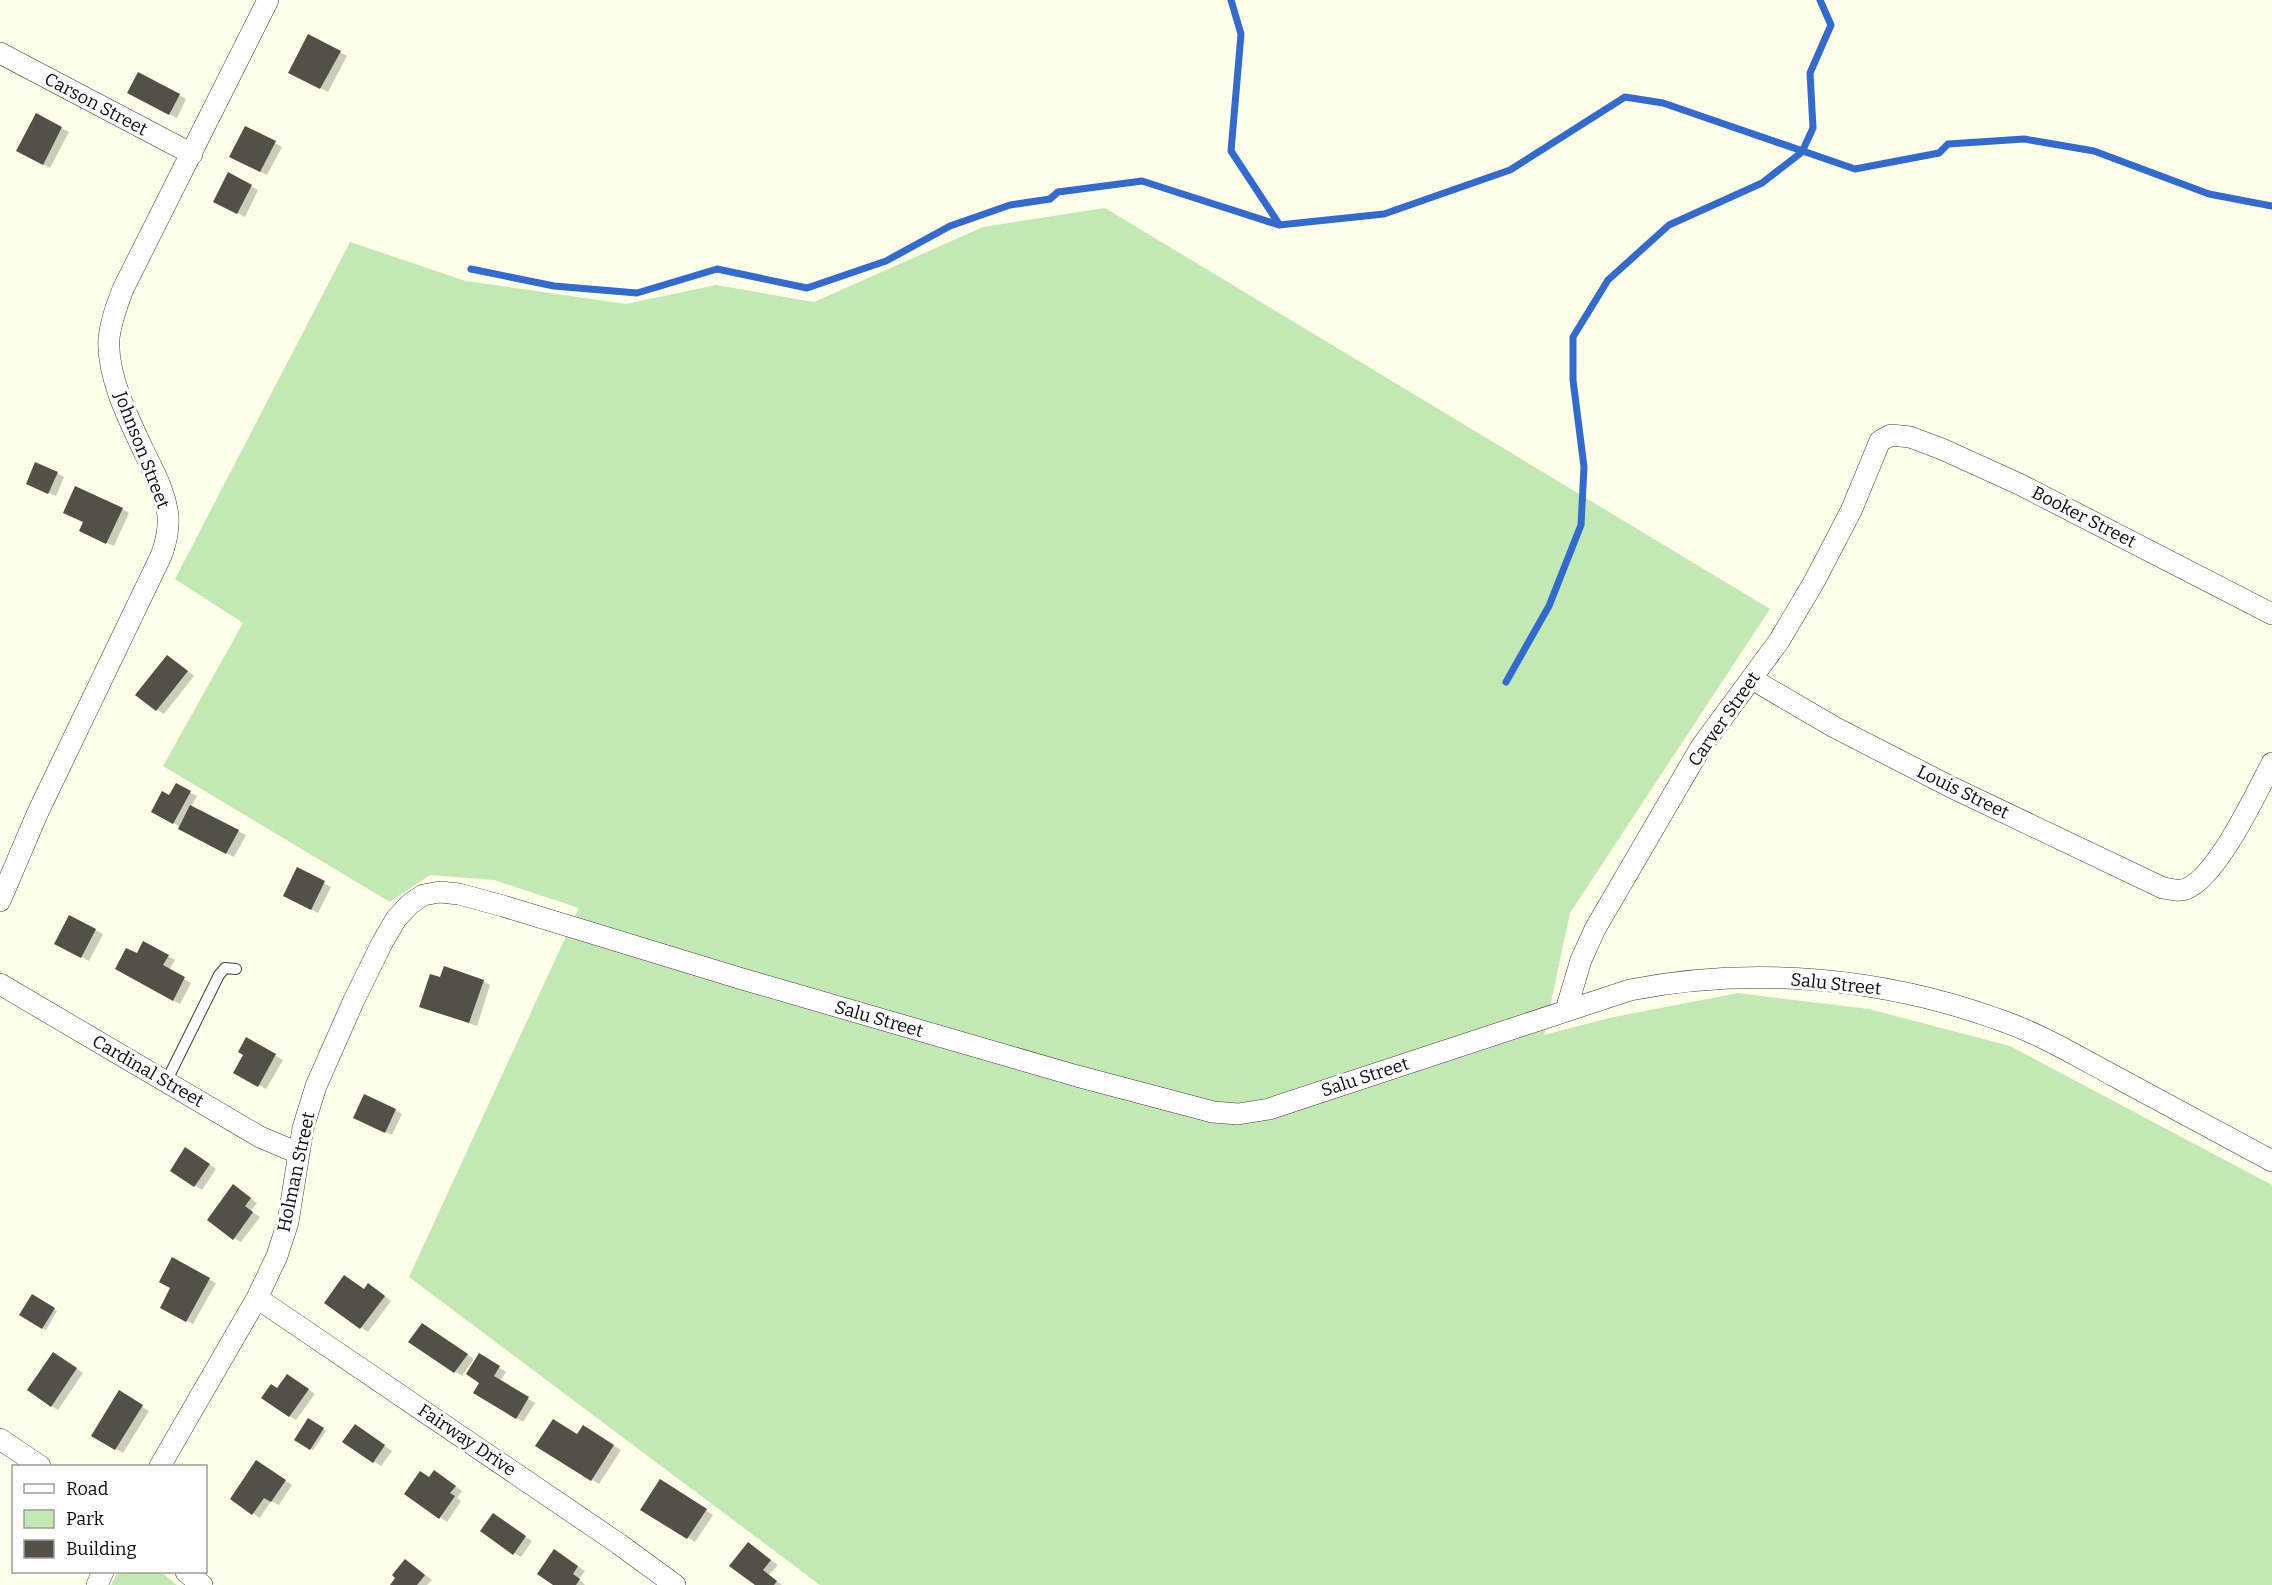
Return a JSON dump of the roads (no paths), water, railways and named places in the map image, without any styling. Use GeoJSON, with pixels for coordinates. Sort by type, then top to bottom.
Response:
{"type":"FeatureCollection","features":[{"type":"Feature","properties":{"kind":"street","name":"Johnson Street"},"geometry":{"type":"LineString","coordinates":[[0,901],[38,812],[166,542],[168,528],[165,501],[119,393],[111,363],[109,339],[113,316],[123,289],[268,0]]}},
{"type":"Feature","properties":{"kind":"street","name":"Carson Street"},"geometry":{"type":"LineString","coordinates":[[0,54],[192,154]]}},
{"type":"Feature","properties":{"kind":"street","name":"Booker Street"},"geometry":{"type":"LineString","coordinates":[[1891,435],[1910,437],[1942,448],[2019,484],[2272,614]]}},
{"type":"Feature","properties":{"kind":"street","name":"Carver Street"},"geometry":{"type":"LineString","coordinates":[[1566,1010],[1581,960],[1595,929],[1701,747],[1779,641],[1814,582],[1851,511],[1881,441],[1891,435]]}},
{"type":"Feature","properties":{"kind":"street","name":"Louis Street"},"geometry":{"type":"LineString","coordinates":[[1752,679],[1834,727],[1951,787],[2163,888],[2180,890],[2188,888],[2203,878],[2219,857],[2272,764]]}},
{"type":"Feature","properties":{"kind":"street","name":"Salu Street"},"geometry":{"type":"LineString","coordinates":[[440,892],[459,894],[504,906],[739,978],[1077,1076],[1213,1112],[1238,1114],[1269,1108],[1629,990],[1671,982],[1738,977],[1794,978],[1885,988],[1945,1002],[1998,1019],[2047,1040],[2272,1161]]}},
{"type":"Feature","properties":{"kind":"street","name":"Holman Street"},"geometry":{"type":"LineString","coordinates":[[161,1465],[257,1298],[277,1257],[288,1222],[303,1128],[316,1086],[382,943],[396,919],[410,904],[423,895],[440,892]]}},
{"type":"Feature","properties":{"kind":"street","name":"Cardinal Street"},"geometry":{"type":"LineString","coordinates":[[0,984],[260,1137],[298,1153]]}},
{"type":"Feature","properties":{"kind":"street","name":"Fairway Drive"},"geometry":{"type":"LineString","coordinates":[[257,1298],[611,1538],[675,1585]]}},
{"type":"Feature","properties":{"kind":"street"},"geometry":{"type":"LineString","coordinates":[[0,1439],[37,1465]]}},
{"type":"Feature","properties":{"kind":"street"},"geometry":{"type":"LineString","coordinates":[[187,1573],[202,1585]]}},
{"type":"Feature","properties":{"kind":"lane"},"geometry":{"type":"LineString","coordinates":[[166,1082],[219,975],[225,968],[236,969]]}},
{"type":"Feature","properties":{"kind":"waterway"},"geometry":{"type":"LineString","coordinates":[[1231,0],[1241,34],[1231,151],[1279,224]]}},
{"type":"Feature","properties":{"kind":"waterway"},"geometry":{"type":"LineString","coordinates":[[1506,682],[1549,606],[1581,525],[1584,467],[1573,380],[1573,337],[1608,280],[1669,225],[1762,183],[1802,152],[1813,128],[1810,73],[1831,25],[1820,0]]}},
{"type":"Feature","properties":{"kind":"waterway"},"geometry":{"type":"LineString","coordinates":[[471,269],[554,286],[637,293],[717,269],[807,288],[886,261],[950,226],[1010,205],[1050,199],[1058,192],[1142,181],[1279,225],[1384,214],[1510,170],[1625,97],[1663,103],[1855,169],[1939,153],[1948,144],[2024,139],[2094,151],[2209,194],[2272,206]]}}]}
